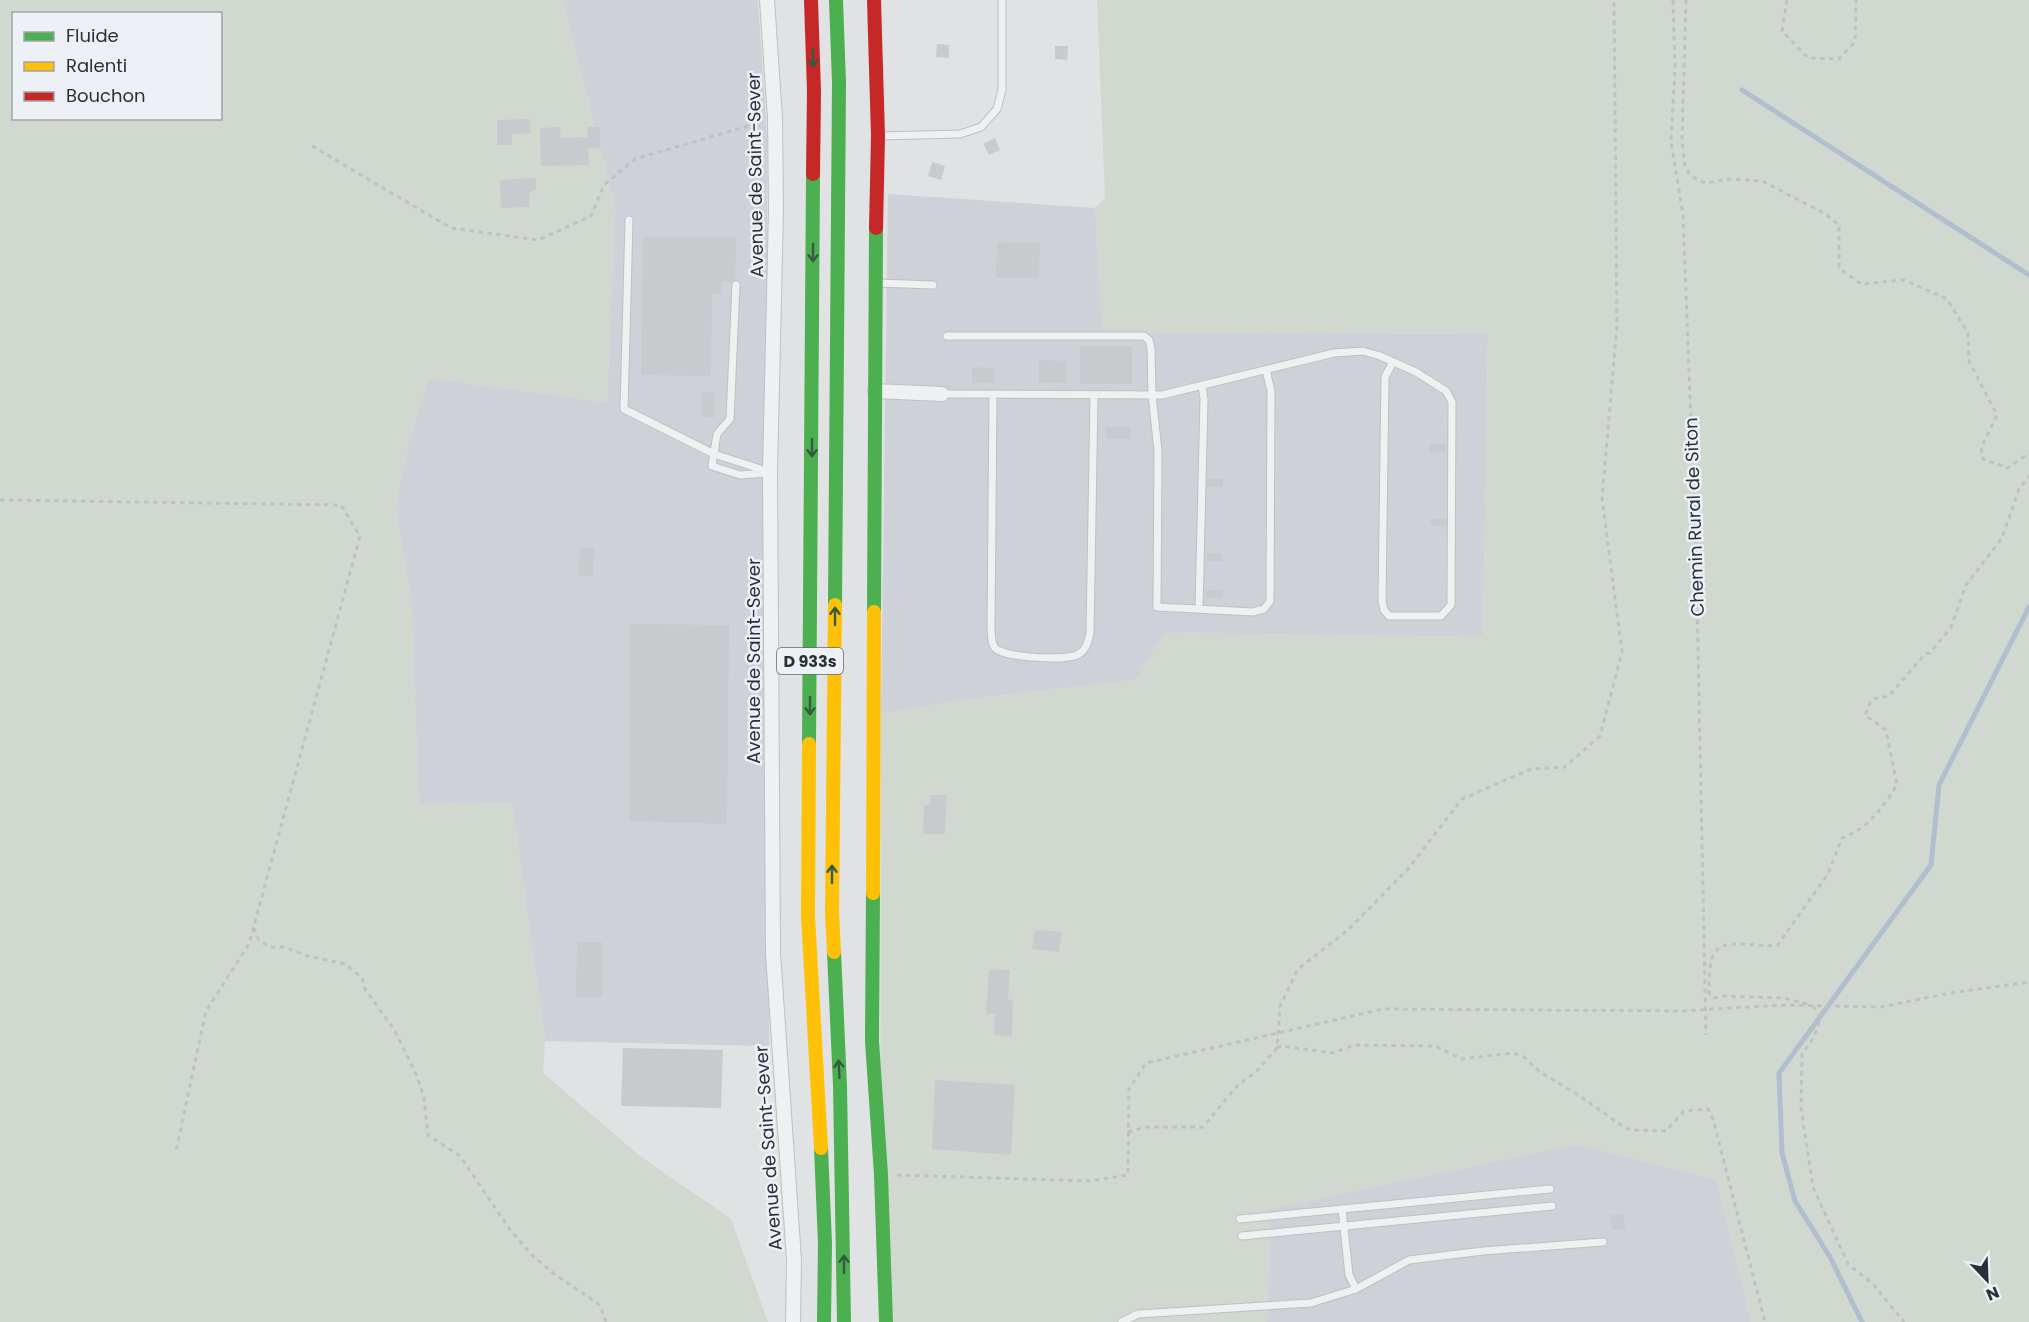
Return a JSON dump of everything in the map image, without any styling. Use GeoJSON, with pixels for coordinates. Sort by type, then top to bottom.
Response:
{"type":"FeatureCollection","features":[{"type":"Feature","properties":{"kind":"main road","name":"D 933s"},"geometry":{"type":"LineString","coordinates":[[811,0],[814,92],[808,916],[809,982],[824,1233],[824,1322]]}},
{"type":"Feature","properties":{"kind":"main road","name":"D 933s"},"geometry":{"type":"LineString","coordinates":[[836,0],[839,83],[832,913],[840,1086],[844,1322]]}},
{"type":"Feature","properties":{"kind":"main road"},"geometry":{"type":"LineString","coordinates":[[874,0],[878,136],[874,391],[872,1041],[881,1175],[886,1322]]}},
{"type":"Feature","properties":{"kind":"street","name":"Avenue de Saint-Sever"},"geometry":{"type":"LineString","coordinates":[[767,0],[775,118],[776,210],[770,472],[772,953],[794,1260],[793,1322]]}},
{"type":"Feature","properties":{"kind":"street"},"geometry":{"type":"LineString","coordinates":[[874,391],[942,394]]}},
{"type":"Feature","properties":{"kind":"lane"},"geometry":{"type":"LineString","coordinates":[[878,136],[960,134],[981,127],[997,109],[1002,90],[1002,0]]}},
{"type":"Feature","properties":{"kind":"lane"},"geometry":{"type":"LineString","coordinates":[[629,220],[624,409],[714,454],[770,472]]}},
{"type":"Feature","properties":{"kind":"lane"},"geometry":{"type":"LineString","coordinates":[[875,283],[933,285]]}},
{"type":"Feature","properties":{"kind":"lane"},"geometry":{"type":"LineString","coordinates":[[736,285],[730,419],[717,434],[712,466],[740,475],[770,472]]}},
{"type":"Feature","properties":{"kind":"lane"},"geometry":{"type":"LineString","coordinates":[[947,336],[1144,336],[1149,340],[1158,451],[1157,607],[1253,612],[1264,609],[1270,601],[1271,391],[1266,370]]}},
{"type":"Feature","properties":{"kind":"lane"},"geometry":{"type":"LineString","coordinates":[[942,394],[1162,395],[1348,351],[1363,351],[1393,362],[1416,372],[1446,391],[1452,402],[1451,605],[1441,616],[1389,616],[1384,610],[1382,601],[1385,377],[1393,362]]}},
{"type":"Feature","properties":{"kind":"lane"},"geometry":{"type":"LineString","coordinates":[[1199,609],[1202,386]]}},
{"type":"Feature","properties":{"kind":"lane"},"geometry":{"type":"LineString","coordinates":[[993,394],[991,619],[993,646],[1008,655],[1068,657],[1079,654],[1087,647],[1090,633],[1094,395]]}},
{"type":"Feature","properties":{"kind":"lane"},"geometry":{"type":"LineString","coordinates":[[1240,1219],[1550,1189]]}},
{"type":"Feature","properties":{"kind":"lane"},"geometry":{"type":"LineString","coordinates":[[1242,1236],[1552,1206]]}},
{"type":"Feature","properties":{"kind":"lane"},"geometry":{"type":"LineString","coordinates":[[1342,1209],[1349,1275],[1356,1289]]}},
{"type":"Feature","properties":{"kind":"lane"},"geometry":{"type":"LineString","coordinates":[[1122,1322],[1138,1314],[1311,1303],[1356,1289],[1409,1260],[1483,1251],[1603,1242]]}},
{"type":"Feature","properties":{"kind":"path"},"geometry":{"type":"LineString","coordinates":[[1277,1048],[1280,1006],[1298,969],[1348,930],[1408,869],[1462,799],[1531,769],[1566,766],[1600,736],[1622,652],[1602,498],[1617,324],[1614,0]]}},
{"type":"Feature","properties":{"kind":"path","name":"Chemin Rural de Siton"},"geometry":{"type":"LineString","coordinates":[[1673,0],[1676,68],[1671,141],[1683,215],[1696,552],[1706,1035]]}},
{"type":"Feature","properties":{"kind":"path"},"geometry":{"type":"LineString","coordinates":[[1686,0],[1682,139],[1684,167],[1691,176],[1705,183],[1730,179],[1762,181],[1824,213],[1839,225],[1839,268],[1861,284],[1904,280],[1947,299],[1968,333],[1969,361],[1997,415],[1981,448],[1983,459],[2007,468],[2029,453]]}},
{"type":"Feature","properties":{"kind":"path"},"geometry":{"type":"LineString","coordinates":[[1788,0],[1782,32],[1808,58],[1839,59],[1855,42],[1856,0]]}},
{"type":"Feature","properties":{"kind":"path"},"geometry":{"type":"LineString","coordinates":[[312,147],[451,228],[538,240],[591,216],[604,185],[635,159],[775,118]]}},
{"type":"Feature","properties":{"kind":"path"},"geometry":{"type":"LineString","coordinates":[[1904,1322],[1873,1284],[1848,1264],[1813,1187],[1801,1108],[1802,1053],[1819,1027],[1820,1017],[1813,1006],[1784,998],[1723,996],[1714,998],[1709,993],[1709,971],[1713,952],[1722,945],[1777,946],[1828,874],[1842,838],[1850,836],[1878,814],[1885,804],[1897,785],[1886,730],[1865,715],[1872,699],[1890,696],[1925,654],[1930,653],[1950,627],[1966,585],[2002,538],[2019,489],[2029,476]]}},
{"type":"Feature","properties":{"kind":"path"},"geometry":{"type":"LineString","coordinates":[[0,500],[341,505],[360,536],[249,944],[206,1011],[176,1151]]}},
{"type":"Feature","properties":{"kind":"path"},"geometry":{"type":"LineString","coordinates":[[254,927],[258,939],[269,948],[284,947],[308,956],[345,964],[362,978],[365,989],[395,1031],[417,1076],[424,1098],[428,1135],[460,1156],[525,1248],[553,1273],[600,1305],[606,1322]]}},
{"type":"Feature","properties":{"kind":"path"},"geometry":{"type":"LineString","coordinates":[[881,1175],[1090,1181],[1128,1175],[1129,1089],[1146,1063],[1383,1009],[1705,1010],[1784,1005],[1881,1007],[1950,993],[2029,982]]}},
{"type":"Feature","properties":{"kind":"path"},"geometry":{"type":"LineString","coordinates":[[1128,1132],[1147,1127],[1203,1126],[1237,1086],[1256,1072],[1281,1046],[1333,1053],[1354,1045],[1435,1046],[1462,1059],[1514,1053],[1524,1057],[1540,1072],[1630,1130],[1666,1131],[1684,1111],[1708,1109],[1713,1119],[1765,1322]]}},
{"type":"Feature","properties":{"kind":"shaded area"},"geometry":{"type":"Polygon","coordinates":[[[0,0],[563,0],[615,206],[607,402],[428,378],[409,441],[395,507],[411,597],[419,804],[512,802],[545,1041],[543,1073],[640,1156],[731,1219],[768,1322],[0,1322],[0,0]]]}},
{"type":"Feature","properties":{"kind":"shaded area"},"geometry":{"type":"Polygon","coordinates":[[[563,0],[758,0],[767,137],[769,1046],[545,1041],[512,803],[419,804],[411,597],[395,507],[409,441],[428,378],[607,402],[615,206],[563,0]]]}},
{"type":"Feature","properties":{"kind":"shaded area"},"geometry":{"type":"Polygon","coordinates":[[[1097,0],[2029,0],[2029,1322],[1751,1322],[1716,1179],[1577,1144],[1270,1209],[1267,1322],[880,1322],[881,714],[963,700],[1136,680],[1164,633],[1483,637],[1488,334],[1103,332],[1095,208],[1105,198],[1097,0]]]}},
{"type":"Feature","properties":{"kind":"shaded area"},"geometry":{"type":"Polygon","coordinates":[[[888,194],[1095,208],[1103,332],[1488,334],[1483,637],[1164,633],[1136,680],[963,700],[881,714],[888,194]]]}},
{"type":"Feature","properties":{"kind":"shaded area"},"geometry":{"type":"Polygon","coordinates":[[[1577,1144],[1716,1179],[1751,1322],[1267,1322],[1270,1209],[1577,1144]]]}},
{"type":"Feature","properties":{"kind":"building"},"geometry":{"type":"Polygon","coordinates":[[[937,44],[949,45],[949,58],[936,57],[937,44]]]}},
{"type":"Feature","properties":{"kind":"building"},"geometry":{"type":"Polygon","coordinates":[[[1055,46],[1068,46],[1067,60],[1055,59],[1055,46]]]}},
{"type":"Feature","properties":{"kind":"building"},"geometry":{"type":"Polygon","coordinates":[[[530,119],[531,133],[512,134],[512,145],[497,145],[497,120],[530,119]]]}},
{"type":"Feature","properties":{"kind":"building"},"geometry":{"type":"Polygon","coordinates":[[[560,127],[561,138],[588,137],[587,127],[600,127],[600,148],[588,148],[589,165],[541,166],[540,128],[560,127]]]}},
{"type":"Feature","properties":{"kind":"building"},"geometry":{"type":"Polygon","coordinates":[[[995,138],[1000,150],[989,155],[983,144],[995,138]]]}},
{"type":"Feature","properties":{"kind":"building"},"geometry":{"type":"Polygon","coordinates":[[[932,162],[945,166],[941,180],[928,176],[932,162]]]}},
{"type":"Feature","properties":{"kind":"building"},"geometry":{"type":"Polygon","coordinates":[[[536,178],[536,190],[530,191],[529,207],[501,208],[500,180],[536,178]]]}},
{"type":"Feature","properties":{"kind":"building"},"geometry":{"type":"Polygon","coordinates":[[[643,237],[736,238],[735,282],[721,281],[721,294],[712,294],[711,376],[641,375],[643,237]]]}},
{"type":"Feature","properties":{"kind":"building"},"geometry":{"type":"Polygon","coordinates":[[[997,242],[1040,243],[1039,278],[996,278],[997,242]]]}},
{"type":"Feature","properties":{"kind":"building"},"geometry":{"type":"Polygon","coordinates":[[[1080,346],[1132,346],[1132,384],[1080,384],[1080,346]]]}},
{"type":"Feature","properties":{"kind":"building"},"geometry":{"type":"Polygon","coordinates":[[[1039,360],[1067,361],[1067,383],[1039,383],[1039,360]]]}},
{"type":"Feature","properties":{"kind":"building"},"geometry":{"type":"Polygon","coordinates":[[[972,367],[995,368],[995,383],[972,383],[972,367]]]}},
{"type":"Feature","properties":{"kind":"building"},"geometry":{"type":"Polygon","coordinates":[[[702,392],[714,393],[714,418],[701,417],[702,392]]]}},
{"type":"Feature","properties":{"kind":"building"},"geometry":{"type":"Polygon","coordinates":[[[1106,427],[1131,427],[1131,439],[1106,439],[1106,427]]]}},
{"type":"Feature","properties":{"kind":"building"},"geometry":{"type":"Polygon","coordinates":[[[1429,444],[1446,444],[1446,452],[1429,453],[1429,444]]]}},
{"type":"Feature","properties":{"kind":"building"},"geometry":{"type":"Polygon","coordinates":[[[1207,479],[1223,479],[1223,487],[1207,487],[1207,479]]]}},
{"type":"Feature","properties":{"kind":"building"},"geometry":{"type":"Polygon","coordinates":[[[1430,519],[1446,519],[1446,526],[1430,526],[1430,519]]]}},
{"type":"Feature","properties":{"kind":"building"},"geometry":{"type":"Polygon","coordinates":[[[580,548],[594,548],[593,576],[579,575],[580,548]]]}},
{"type":"Feature","properties":{"kind":"building"},"geometry":{"type":"Polygon","coordinates":[[[1207,553],[1222,553],[1222,561],[1207,561],[1207,553]]]}},
{"type":"Feature","properties":{"kind":"building"},"geometry":{"type":"Polygon","coordinates":[[[1206,590],[1223,590],[1223,598],[1206,598],[1206,590]]]}},
{"type":"Feature","properties":{"kind":"building"},"geometry":{"type":"Polygon","coordinates":[[[629,624],[729,625],[727,824],[629,821],[629,624]]]}},
{"type":"Feature","properties":{"kind":"building"},"geometry":{"type":"Polygon","coordinates":[[[930,795],[947,795],[945,834],[923,834],[924,805],[930,805],[930,795]]]}},
{"type":"Feature","properties":{"kind":"building"},"geometry":{"type":"Polygon","coordinates":[[[1035,930],[1062,932],[1059,952],[1032,949],[1035,930]]]}},
{"type":"Feature","properties":{"kind":"building"},"geometry":{"type":"Polygon","coordinates":[[[577,942],[602,942],[602,997],[576,997],[577,942]]]}},
{"type":"Feature","properties":{"kind":"building"},"geometry":{"type":"Polygon","coordinates":[[[989,969],[1010,970],[1008,999],[1013,1000],[1012,1037],[994,1035],[995,1014],[986,1014],[989,969]]]}},
{"type":"Feature","properties":{"kind":"building"},"geometry":{"type":"Polygon","coordinates":[[[623,1048],[723,1050],[721,1108],[621,1106],[623,1048]]]}},
{"type":"Feature","properties":{"kind":"building"},"geometry":{"type":"Polygon","coordinates":[[[935,1080],[1015,1085],[1011,1155],[932,1149],[935,1080]]]}},
{"type":"Feature","properties":{"kind":"building"},"geometry":{"type":"Polygon","coordinates":[[[1624,1214],[1625,1229],[1612,1230],[1611,1215],[1624,1214]]]}},
{"type":"Feature","properties":{"kind":"waterway"},"geometry":{"type":"LineString","coordinates":[[1742,90],[2029,275]]}},
{"type":"Feature","properties":{"kind":"waterway"},"geometry":{"type":"LineString","coordinates":[[1862,1322],[1830,1257],[1795,1201],[1782,1153],[1779,1073],[1931,865],[1939,785],[2029,607]]}},
{"type":"Feature","properties":{"kind":"traffic: fast"},"geometry":{"type":"LineString","coordinates":[[835,605],[839,83],[836,0]]}},
{"type":"Feature","properties":{"kind":"traffic: fast"},"geometry":{"type":"LineString","coordinates":[[809,744],[813,174]]}},
{"type":"Feature","properties":{"kind":"traffic: fast"},"geometry":{"type":"LineString","coordinates":[[874,612],[876,228]]}},
{"type":"Feature","properties":{"kind":"traffic: fast"},"geometry":{"type":"LineString","coordinates":[[873,893],[872,1041],[881,1175],[886,1322]]}},
{"type":"Feature","properties":{"kind":"traffic: fast"},"geometry":{"type":"LineString","coordinates":[[834,952],[840,1086],[844,1322]]}},
{"type":"Feature","properties":{"kind":"traffic: fast"},"geometry":{"type":"LineString","coordinates":[[821,1148],[825,1244],[824,1322]]}},
{"type":"Feature","properties":{"kind":"traffic: slow"},"geometry":{"type":"LineString","coordinates":[[834,952],[832,913],[835,605]]}},
{"type":"Feature","properties":{"kind":"traffic: slow"},"geometry":{"type":"LineString","coordinates":[[873,893],[874,612]]}},
{"type":"Feature","properties":{"kind":"traffic: slow"},"geometry":{"type":"LineString","coordinates":[[809,744],[808,916],[821,1148]]}},
{"type":"Feature","properties":{"kind":"traffic: jam"},"geometry":{"type":"LineString","coordinates":[[811,0],[814,91],[813,174]]}},
{"type":"Feature","properties":{"kind":"traffic: jam"},"geometry":{"type":"LineString","coordinates":[[874,0],[878,136],[876,228]]}}]}
